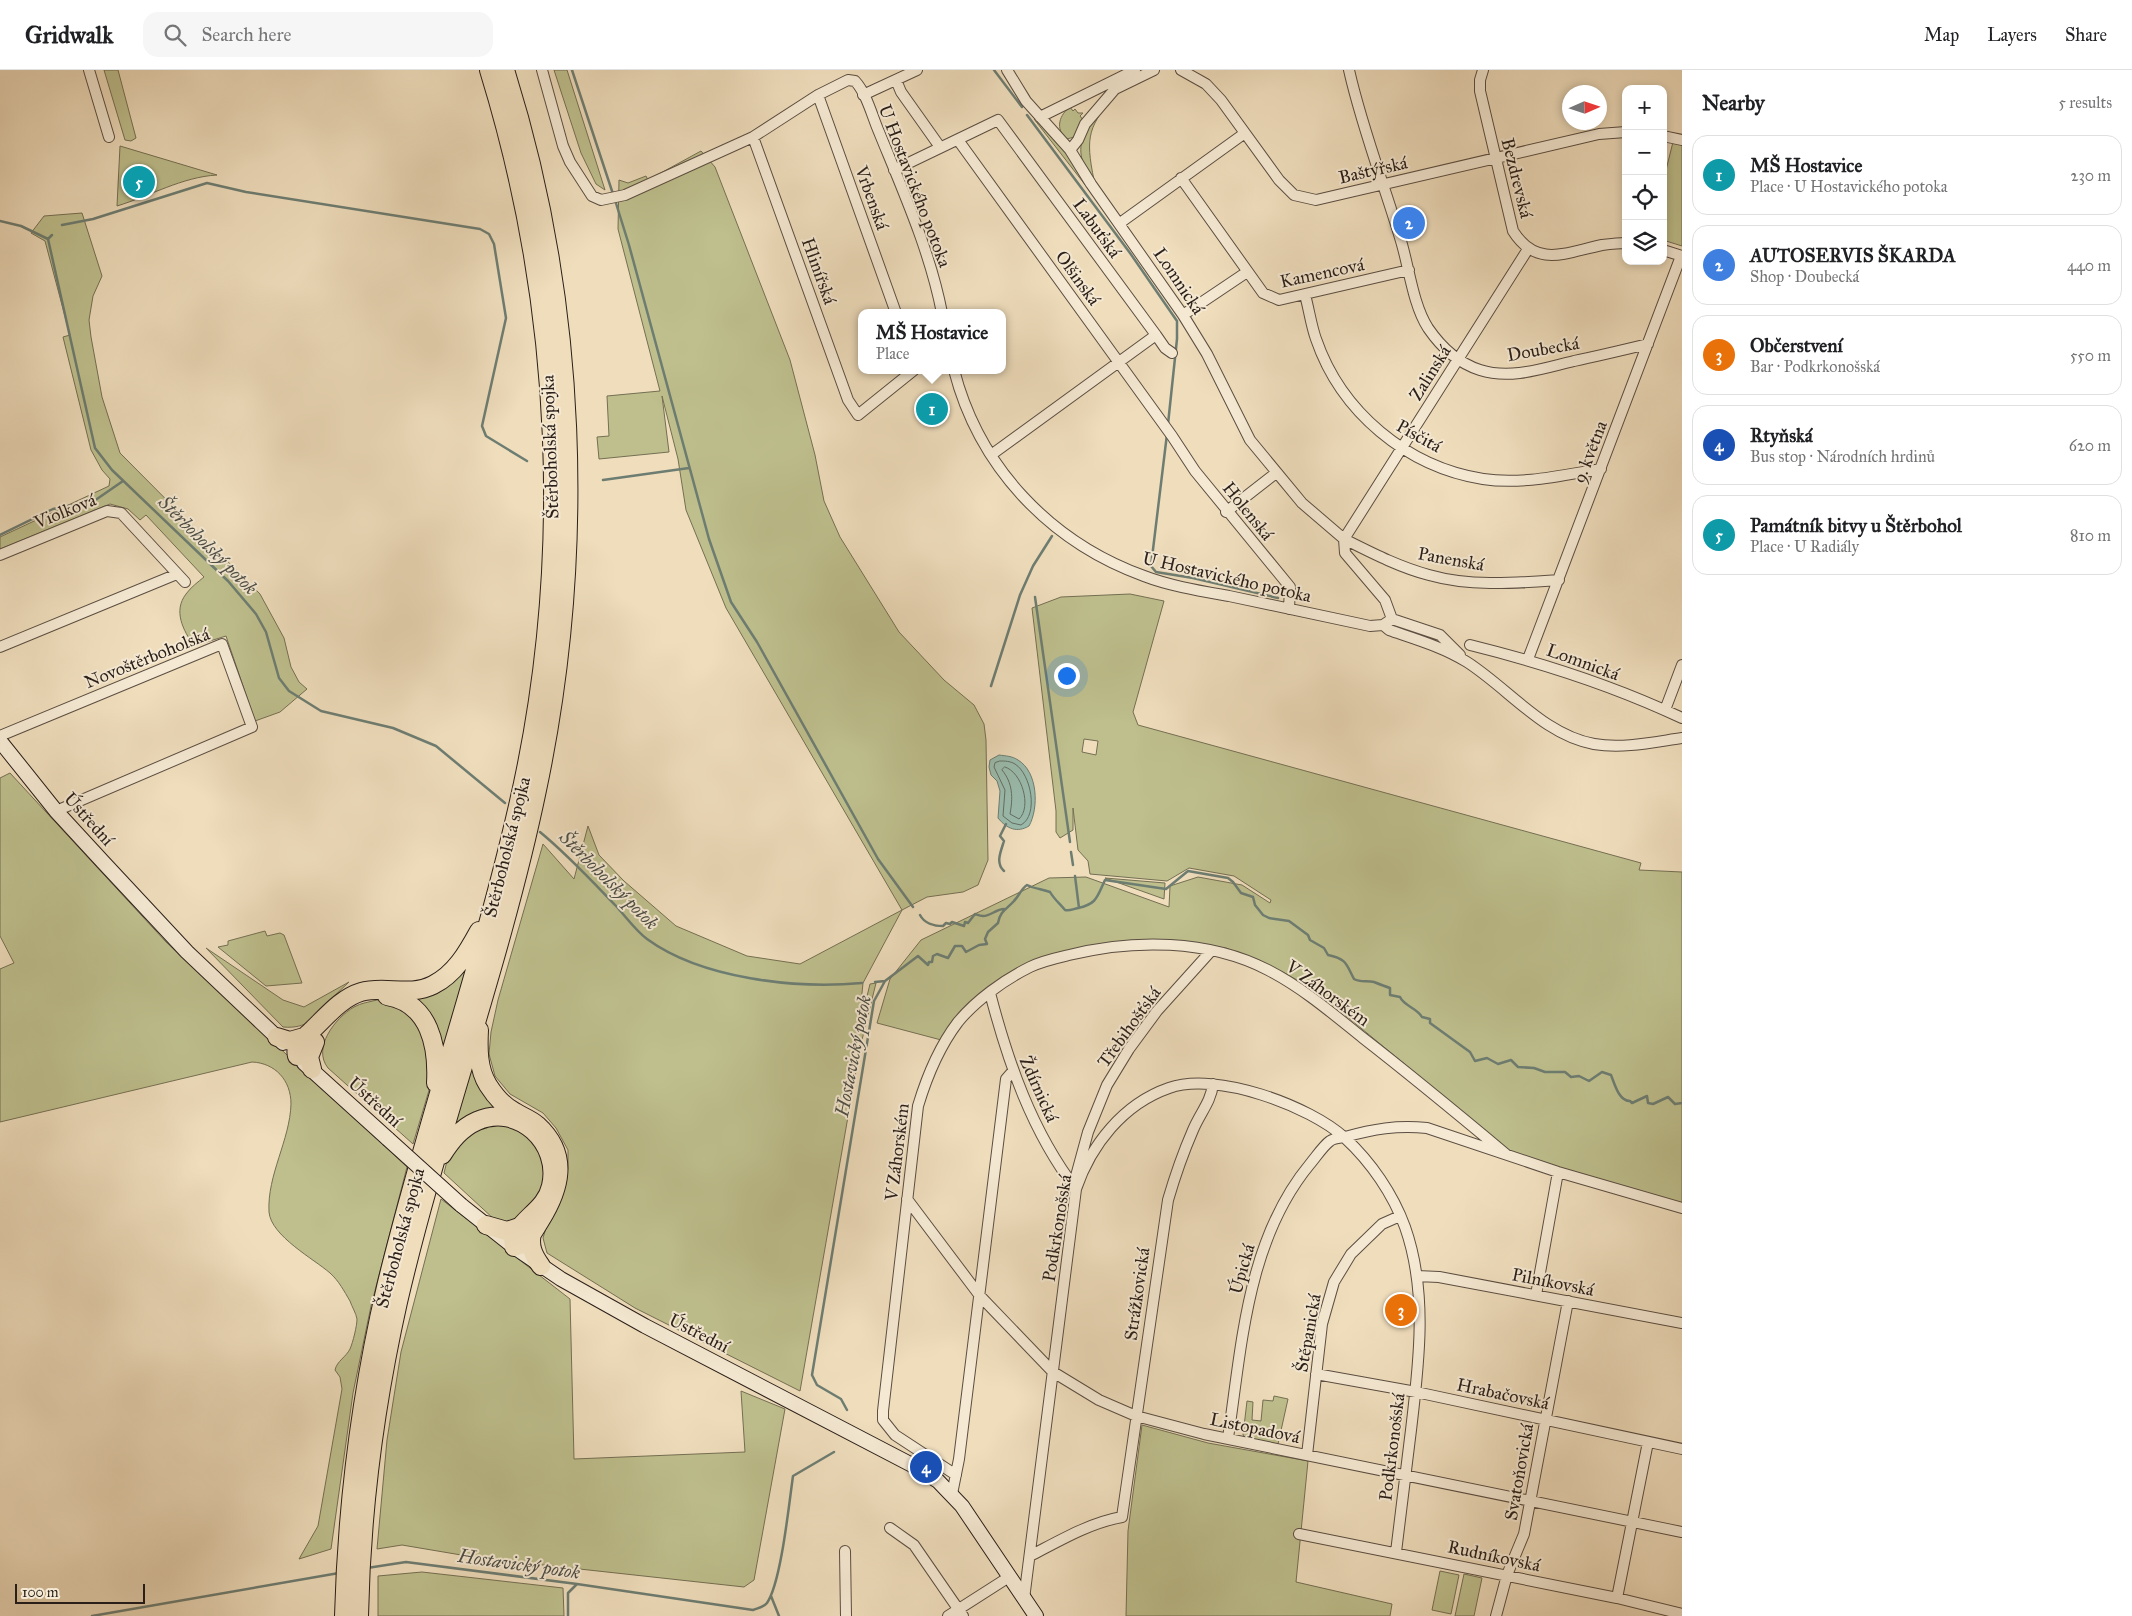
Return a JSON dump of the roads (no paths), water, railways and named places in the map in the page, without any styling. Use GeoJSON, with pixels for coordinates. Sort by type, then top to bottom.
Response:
{"type":"FeatureCollection","features":[{"type":"Feature","properties":{"kind":"highway","name":"Štěrboholská spojka"},"geometry":{"type":"LineString","coordinates":[[359,1616],[353,1581],[356,1455],[371,1361],[399,1235],[495,900],[523,785],[544,660],[552,565],[553,474],[549,383],[534,259],[514,160],[489,70]]}},
{"type":"Feature","properties":{"kind":"highway","name":"Štěrboholská spojka"},"geometry":{"type":"LineString","coordinates":[[354,1556],[383,1379],[403,1282],[426,1192],[522,856],[546,747],[559,654],[568,516],[565,399],[557,310],[544,227],[532,170],[505,70]]}},
{"type":"Feature","properties":{"kind":"highway"},"geometry":{"type":"LineString","coordinates":[[304,1046],[338,1005],[357,993],[377,990],[416,990],[433,985],[445,978],[465,956],[495,900]]}},
{"type":"Feature","properties":{"kind":"highway"},"geometry":{"type":"LineString","coordinates":[[484,993],[479,1050],[484,1078],[503,1104],[532,1120],[542,1130],[557,1156],[559,1171],[555,1193],[527,1229],[513,1237],[514,1247]]}},
{"type":"Feature","properties":{"kind":"highway"},"geometry":{"type":"LineString","coordinates":[[304,1046],[339,1012],[354,1001],[376,996],[392,997],[404,1001],[423,1018],[432,1036],[437,1076],[433,1116]]}},
{"type":"Feature","properties":{"kind":"highway"},"geometry":{"type":"LineString","coordinates":[[277,1037],[304,1046],[312,1069]]}},
{"type":"Feature","properties":{"kind":"highway"},"geometry":{"type":"LineString","coordinates":[[426,1192],[442,1156],[462,1130],[476,1121],[501,1117],[517,1120],[530,1127],[541,1137],[550,1154],[552,1169],[551,1186],[545,1200],[527,1229],[533,1255],[541,1266]]}},
{"type":"Feature","properties":{"kind":"highway"},"geometry":{"type":"LineString","coordinates":[[486,1224],[507,1230],[527,1229]]}},
{"type":"Feature","properties":{"kind":"highway","name":"Štěrboholská spojka"},"geometry":{"type":"LineString","coordinates":[[344,1616],[353,1581]]}},
{"type":"Feature","properties":{"kind":"street"},"geometry":{"type":"LineString","coordinates":[[89,70],[109,137]]}},
{"type":"Feature","properties":{"kind":"street"},"geometry":{"type":"LineString","coordinates":[[542,70],[563,146],[570,162],[592,196],[602,200],[613,198],[753,137],[818,95]]}},
{"type":"Feature","properties":{"kind":"street"},"geometry":{"type":"LineString","coordinates":[[864,95],[917,70]]}},
{"type":"Feature","properties":{"kind":"street","name":"Lomnická"},"geometry":{"type":"LineString","coordinates":[[1007,70],[1026,101],[1070,150],[1184,315],[1208,354],[1250,440],[1302,502],[1344,539],[1345,553],[1385,600],[1387,622]]}},
{"type":"Feature","properties":{"kind":"street"},"geometry":{"type":"LineString","coordinates":[[1040,117],[1135,70]]}},
{"type":"Feature","properties":{"kind":"street"},"geometry":{"type":"LineString","coordinates":[[1070,150],[1078,140],[1085,124],[1115,89],[1154,70]]}},
{"type":"Feature","properties":{"kind":"street","name":"Baštýřská"},"geometry":{"type":"LineString","coordinates":[[1181,70],[1206,84],[1221,100],[1279,180],[1294,195],[1316,200],[1599,134],[1622,132]]}},
{"type":"Feature","properties":{"kind":"street","name":"Doubecká"},"geometry":{"type":"LineString","coordinates":[[1349,70],[1356,103],[1384,184],[1410,270],[1418,305],[1427,326],[1442,345],[1458,360],[1481,370],[1503,374],[1525,372],[1648,344]]}},
{"type":"Feature","properties":{"kind":"street","name":"Bezdrevská"},"geometry":{"type":"LineString","coordinates":[[1483,70],[1480,80],[1480,92],[1513,232],[1528,249]]}},
{"type":"Feature","properties":{"kind":"street","name":"U Hostavického potoka"},"geometry":{"type":"LineString","coordinates":[[818,95],[848,80],[855,81],[864,95],[927,258],[941,309]]}},
{"type":"Feature","properties":{"kind":"street"},"geometry":{"type":"LineString","coordinates":[[896,80],[901,92],[940,147]]}},
{"type":"Feature","properties":{"kind":"street","name":"Vrbenská"},"geometry":{"type":"LineString","coordinates":[[818,95],[895,309]]}},
{"type":"Feature","properties":{"kind":"street","name":"Labuťská"},"geometry":{"type":"LineString","coordinates":[[958,140],[998,120],[1156,335],[1172,353]]}},
{"type":"Feature","properties":{"kind":"street"},"geometry":{"type":"LineString","coordinates":[[1120,223],[1245,133]]}},
{"type":"Feature","properties":{"kind":"street","name":"Hlinířská"},"geometry":{"type":"LineString","coordinates":[[753,137],[848,400],[858,415],[909,374]]}},
{"type":"Feature","properties":{"kind":"street"},"geometry":{"type":"LineString","coordinates":[[1667,137],[1682,140]]}},
{"type":"Feature","properties":{"kind":"street"},"geometry":{"type":"LineString","coordinates":[[894,170],[958,140]]}},
{"type":"Feature","properties":{"kind":"street","name":"Olšinská"},"geometry":{"type":"LineString","coordinates":[[958,140],[1172,436]]}},
{"type":"Feature","properties":{"kind":"street","name":"Kamencová"},"geometry":{"type":"LineString","coordinates":[[1181,178],[1263,293],[1270,298],[1279,300],[1305,295],[1410,270]]}},
{"type":"Feature","properties":{"kind":"street"},"geometry":{"type":"LineString","coordinates":[[1528,249],[1546,256],[1560,256],[1603,245],[1622,243]]}},
{"type":"Feature","properties":{"kind":"street","name":"Zalinská"},"geometry":{"type":"LineString","coordinates":[[1344,539],[1528,249]]}},
{"type":"Feature","properties":{"kind":"street"},"geometry":{"type":"LineString","coordinates":[[1667,251],[1682,256]]}},
{"type":"Feature","properties":{"kind":"street","name":"9. května"},"geometry":{"type":"LineString","coordinates":[[1528,660],[1682,256]]}},
{"type":"Feature","properties":{"kind":"street"},"geometry":{"type":"LineString","coordinates":[[1184,315],[1248,272]]}},
{"type":"Feature","properties":{"kind":"street","name":"Písčitá"},"geometry":{"type":"LineString","coordinates":[[1305,295],[1316,339],[1330,370],[1346,396],[1370,424],[1403,448],[1430,462],[1458,473],[1484,479],[1515,480],[1543,478],[1601,469]]}},
{"type":"Feature","properties":{"kind":"street"},"geometry":{"type":"LineString","coordinates":[[991,455],[1156,335]]}},
{"type":"Feature","properties":{"kind":"street","name":"U Hostavického potoka"},"geometry":{"type":"LineString","coordinates":[[955,374],[964,402],[977,432],[1012,485],[1035,510],[1081,545],[1106,560],[1145,577],[1289,609],[1370,626],[1387,622]]}},
{"type":"Feature","properties":{"kind":"street","name":"Holenská"},"geometry":{"type":"LineString","coordinates":[[1172,436],[1195,471],[1226,512],[1290,587],[1289,609]]}},
{"type":"Feature","properties":{"kind":"street"},"geometry":{"type":"LineString","coordinates":[[1226,512],[1276,473]]}},
{"type":"Feature","properties":{"kind":"street","name":"Violková"},"geometry":{"type":"LineString","coordinates":[[0,555],[107,511],[121,513],[185,582]]}},
{"type":"Feature","properties":{"kind":"street","name":"Panenská"},"geometry":{"type":"LineString","coordinates":[[1344,539],[1396,564],[1430,576],[1474,583],[1507,584],[1559,580]]}},
{"type":"Feature","properties":{"kind":"street"},"geometry":{"type":"LineString","coordinates":[[0,647],[178,574]]}},
{"type":"Feature","properties":{"kind":"street"},"geometry":{"type":"LineString","coordinates":[[1387,622],[1440,635],[1466,662],[1552,727],[1581,741],[1610,746],[1682,738]]}},
{"type":"Feature","properties":{"kind":"street","name":"Novoštěrboholská"},"geometry":{"type":"LineString","coordinates":[[0,736],[222,644],[252,727],[56,811]]}},
{"type":"Feature","properties":{"kind":"street","name":"Lomnická"},"geometry":{"type":"LineString","coordinates":[[1470,645],[1528,660],[1602,685],[1682,718]]}},
{"type":"Feature","properties":{"kind":"street"},"geometry":{"type":"LineString","coordinates":[[1665,710],[1682,665]]}},
{"type":"Feature","properties":{"kind":"street","name":"Ústřední"},"geometry":{"type":"LineString","coordinates":[[0,741],[56,811],[188,952],[277,1037]]}},
{"type":"Feature","properties":{"kind":"street","name":"V Záhorském"},"geometry":{"type":"LineString","coordinates":[[956,1475],[895,1435],[883,1420],[918,1106],[932,1065],[958,1022],[1005,981],[1031,966],[1093,949],[1142,944],[1211,951],[1237,958],[1268,970],[1306,994],[1432,1092],[1507,1155]]}},
{"type":"Feature","properties":{"kind":"street","name":"Třebihošťská"},"geometry":{"type":"LineString","coordinates":[[1076,1189],[1075,1172],[1088,1132],[1107,1085],[1129,1049],[1157,1011],[1211,951]]}},
{"type":"Feature","properties":{"kind":"street","name":"Ždírnická"},"geometry":{"type":"LineString","coordinates":[[990,993],[1012,1071],[1039,1130],[1062,1172],[1076,1189]]}},
{"type":"Feature","properties":{"kind":"street","name":"Ústřední"},"geometry":{"type":"LineString","coordinates":[[312,1069],[461,1205],[541,1266],[645,1326],[796,1403],[912,1465],[938,1482],[952,1494],[967,1513],[1036,1616]]}},
{"type":"Feature","properties":{"kind":"street"},"geometry":{"type":"LineString","coordinates":[[952,1494],[980,1296],[1006,1079],[1012,1071]]}},
{"type":"Feature","properties":{"kind":"street","name":"Podkrkonošská"},"geometry":{"type":"LineString","coordinates":[[1024,1598],[1076,1189],[1084,1167],[1099,1142],[1131,1109],[1142,1101],[1169,1088],[1197,1083],[1248,1090],[1278,1101],[1317,1120],[1344,1137],[1370,1165],[1389,1194],[1400,1216],[1411,1248],[1417,1276],[1420,1321],[1416,1392],[1396,1552]]}},
{"type":"Feature","properties":{"kind":"street","name":"Strážkovická"},"geometry":{"type":"LineString","coordinates":[[1030,1556],[1079,1530],[1122,1517],[1168,1200],[1190,1136],[1212,1096],[1213,1084]]}},
{"type":"Feature","properties":{"kind":"street","name":"V Záhorském"},"geometry":{"type":"LineString","coordinates":[[1344,1137],[1382,1127],[1405,1126],[1427,1128],[1558,1172],[1682,1208]]}},
{"type":"Feature","properties":{"kind":"street","name":"Úpická"},"geometry":{"type":"LineString","coordinates":[[1228,1438],[1250,1295],[1267,1240],[1291,1190],[1305,1171],[1330,1140],[1344,1137]]}},
{"type":"Feature","properties":{"kind":"street"},"geometry":{"type":"LineString","coordinates":[[1536,1295],[1558,1172]]}},
{"type":"Feature","properties":{"kind":"street","name":"Listopadová"},"geometry":{"type":"LineString","coordinates":[[907,1199],[980,1296],[1053,1372],[1099,1400],[1136,1416],[1204,1434],[1405,1477],[1682,1532]]}},
{"type":"Feature","properties":{"kind":"street","name":"Štěpanická"},"geometry":{"type":"LineString","coordinates":[[1307,1455],[1322,1324],[1334,1282],[1351,1254],[1382,1224],[1400,1216]]}},
{"type":"Feature","properties":{"kind":"street","name":"Pilníkovská"},"geometry":{"type":"LineString","coordinates":[[1417,1276],[1439,1277],[1682,1323]]}},
{"type":"Feature","properties":{"kind":"street","name":"Svatoňovická"},"geometry":{"type":"LineString","coordinates":[[1496,1616],[1507,1575],[1524,1534],[1568,1301]]}},
{"type":"Feature","properties":{"kind":"street","name":"Hrabačovská"},"geometry":{"type":"LineString","coordinates":[[1316,1374],[1416,1392],[1682,1449]]}},
{"type":"Feature","properties":{"kind":"street"},"geometry":{"type":"LineString","coordinates":[[1617,1598],[1648,1442]]}},
{"type":"Feature","properties":{"kind":"street"},"geometry":{"type":"LineString","coordinates":[[890,1528],[914,1545],[961,1612]]}},
{"type":"Feature","properties":{"kind":"street","name":"Rudníkovská"},"geometry":{"type":"LineString","coordinates":[[1299,1534],[1507,1575],[1682,1614]]}},
{"type":"Feature","properties":{"kind":"street"},"geometry":{"type":"LineString","coordinates":[[845,1551],[846,1616]]}},
{"type":"Feature","properties":{"kind":"street"},"geometry":{"type":"LineString","coordinates":[[948,1616],[961,1612],[1009,1577]]}},
{"type":"Feature","properties":{"kind":"water"},"geometry":{"type":"Polygon","coordinates":[[[999,755],[1018,760],[1030,773],[1033,781],[1035,791],[1034,810],[1029,826],[1025,828],[1012,829],[998,818],[1000,791],[997,781],[991,775],[989,767],[990,760],[999,755]]]}},
{"type":"Feature","properties":{"kind":"waterway"},"geometry":{"type":"LineString","coordinates":[[572,70],[613,194]]}},
{"type":"Feature","properties":{"kind":"waterway"},"geometry":{"type":"LineString","coordinates":[[994,70],[1022,107]]}},
{"type":"Feature","properties":{"kind":"waterway"},"geometry":{"type":"LineString","coordinates":[[1027,115],[1130,253],[1177,321],[1177,339],[1168,424]]}},
{"type":"Feature","properties":{"kind":"waterway"},"geometry":{"type":"LineString","coordinates":[[62,225],[93,219],[207,183],[246,192],[480,229],[489,234],[494,244],[506,318],[482,426],[486,436],[527,461]]}},
{"type":"Feature","properties":{"kind":"waterway"},"geometry":{"type":"LineString","coordinates":[[615,200],[709,539],[731,602],[757,642],[878,859],[913,907]]}},
{"type":"Feature","properties":{"kind":"waterway","name":"Štěrboholský potok"},"geometry":{"type":"LineString","coordinates":[[0,221],[21,226],[48,239],[95,448],[112,470],[228,581],[256,614],[266,632],[279,678],[289,691],[321,711],[393,728],[436,746],[505,803]]}},
{"type":"Feature","properties":{"kind":"waterway","name":"Štěrboholský potok"},"geometry":{"type":"LineString","coordinates":[[48,239],[52,235]]}},
{"type":"Feature","properties":{"kind":"waterway"},"geometry":{"type":"LineString","coordinates":[[1167,434],[1151,566],[1156,572],[1193,578],[1278,598]]}},
{"type":"Feature","properties":{"kind":"waterway"},"geometry":{"type":"LineString","coordinates":[[603,480],[689,468]]}},
{"type":"Feature","properties":{"kind":"waterway"},"geometry":{"type":"LineString","coordinates":[[0,535],[53,509],[94,501],[123,481]]}},
{"type":"Feature","properties":{"kind":"waterway"},"geometry":{"type":"LineString","coordinates":[[991,686],[1020,595],[1033,566],[1052,536]]}},
{"type":"Feature","properties":{"kind":"waterway"},"geometry":{"type":"LineString","coordinates":[[1035,597],[1070,842]]}},
{"type":"Feature","properties":{"kind":"waterway"},"geometry":{"type":"LineString","coordinates":[[1004,871],[999,861],[1004,841],[1000,836],[1006,824]]}},
{"type":"Feature","properties":{"kind":"waterway","name":"Štěrboholský potok"},"geometry":{"type":"LineString","coordinates":[[540,832],[579,868],[639,932],[669,953],[695,964],[750,978],[808,984],[862,983]]}},
{"type":"Feature","properties":{"kind":"waterway"},"geometry":{"type":"LineString","coordinates":[[1071,852],[1073,865]]}},
{"type":"Feature","properties":{"kind":"waterway","name":"Hostavický potok"},"geometry":{"type":"LineString","coordinates":[[847,1410],[841,1399],[817,1385],[812,1375],[874,1001],[885,981],[918,956],[928,965],[929,962],[932,962],[933,956],[937,954],[948,958],[955,946],[962,946],[966,952],[979,945],[987,944],[985,939],[988,932],[998,923],[1002,913],[1027,885],[1050,892],[1065,910],[1068,910],[1093,902],[1105,880],[1166,889],[1188,871],[1228,878],[1241,893],[1253,897],[1255,905],[1263,915],[1269,918],[1289,921],[1308,935],[1310,940],[1324,948],[1328,955],[1342,960],[1354,979],[1374,982],[1390,988],[1390,995],[1400,997],[1404,1003],[1417,1011],[1422,1017],[1430,1019],[1430,1023],[1470,1052],[1475,1061],[1487,1058],[1498,1064],[1511,1060],[1518,1067],[1534,1068],[1545,1072],[1565,1072],[1571,1077],[1579,1076],[1589,1081],[1602,1072],[1611,1075],[1620,1095],[1632,1103],[1647,1096],[1648,1103],[1653,1104],[1668,1097],[1675,1104],[1682,1103]]}},
{"type":"Feature","properties":{"kind":"waterway"},"geometry":{"type":"LineString","coordinates":[[1075,876],[1079,908]]}},
{"type":"Feature","properties":{"kind":"waterway"},"geometry":{"type":"LineString","coordinates":[[920,915],[924,920],[933,925],[943,926],[946,923],[950,924],[952,922],[964,926],[965,922],[968,923],[975,914],[986,916],[1004,909]]}},
{"type":"Feature","properties":{"kind":"waterway","name":"Štěrboholský potok"},"geometry":{"type":"LineString","coordinates":[[875,982],[885,981]]}},
{"type":"Feature","properties":{"kind":"waterway","name":"Hostavický potok"},"geometry":{"type":"LineString","coordinates":[[367,1568],[406,1562],[577,1584],[753,1610],[767,1603],[772,1593],[784,1542],[793,1476],[834,1452]]}},
{"type":"Feature","properties":{"kind":"waterway","name":"Hostavický potok"},"geometry":{"type":"LineString","coordinates":[[92,1616],[339,1573]]}},
{"type":"Feature","properties":{"kind":"waterway"},"geometry":{"type":"LineString","coordinates":[[568,1616],[568,1593],[577,1584]]}},
{"type":"Feature","properties":{"kind":"waterway"},"geometry":{"type":"LineString","coordinates":[[771,1596],[779,1616]]}},
{"type":"Feature","properties":{"kind":"place","name":"Památník bitvy u Štěrbohol"},"geometry":{"type":"Point","coordinates":[139,182]}},
{"type":"Feature","properties":{"kind":"place","name":"AUTOSERVIS ŠKARDA"},"geometry":{"type":"Point","coordinates":[1409,223]}},
{"type":"Feature","properties":{"kind":"place","name":"MŠ Hostavice"},"geometry":{"type":"Point","coordinates":[932,409]}},
{"type":"Feature","properties":{"kind":"place","name":"Občerstvení"},"geometry":{"type":"Point","coordinates":[1401,1310]}},
{"type":"Feature","properties":{"kind":"place","name":"Rtyňská"},"geometry":{"type":"Point","coordinates":[926,1467]}}]}
